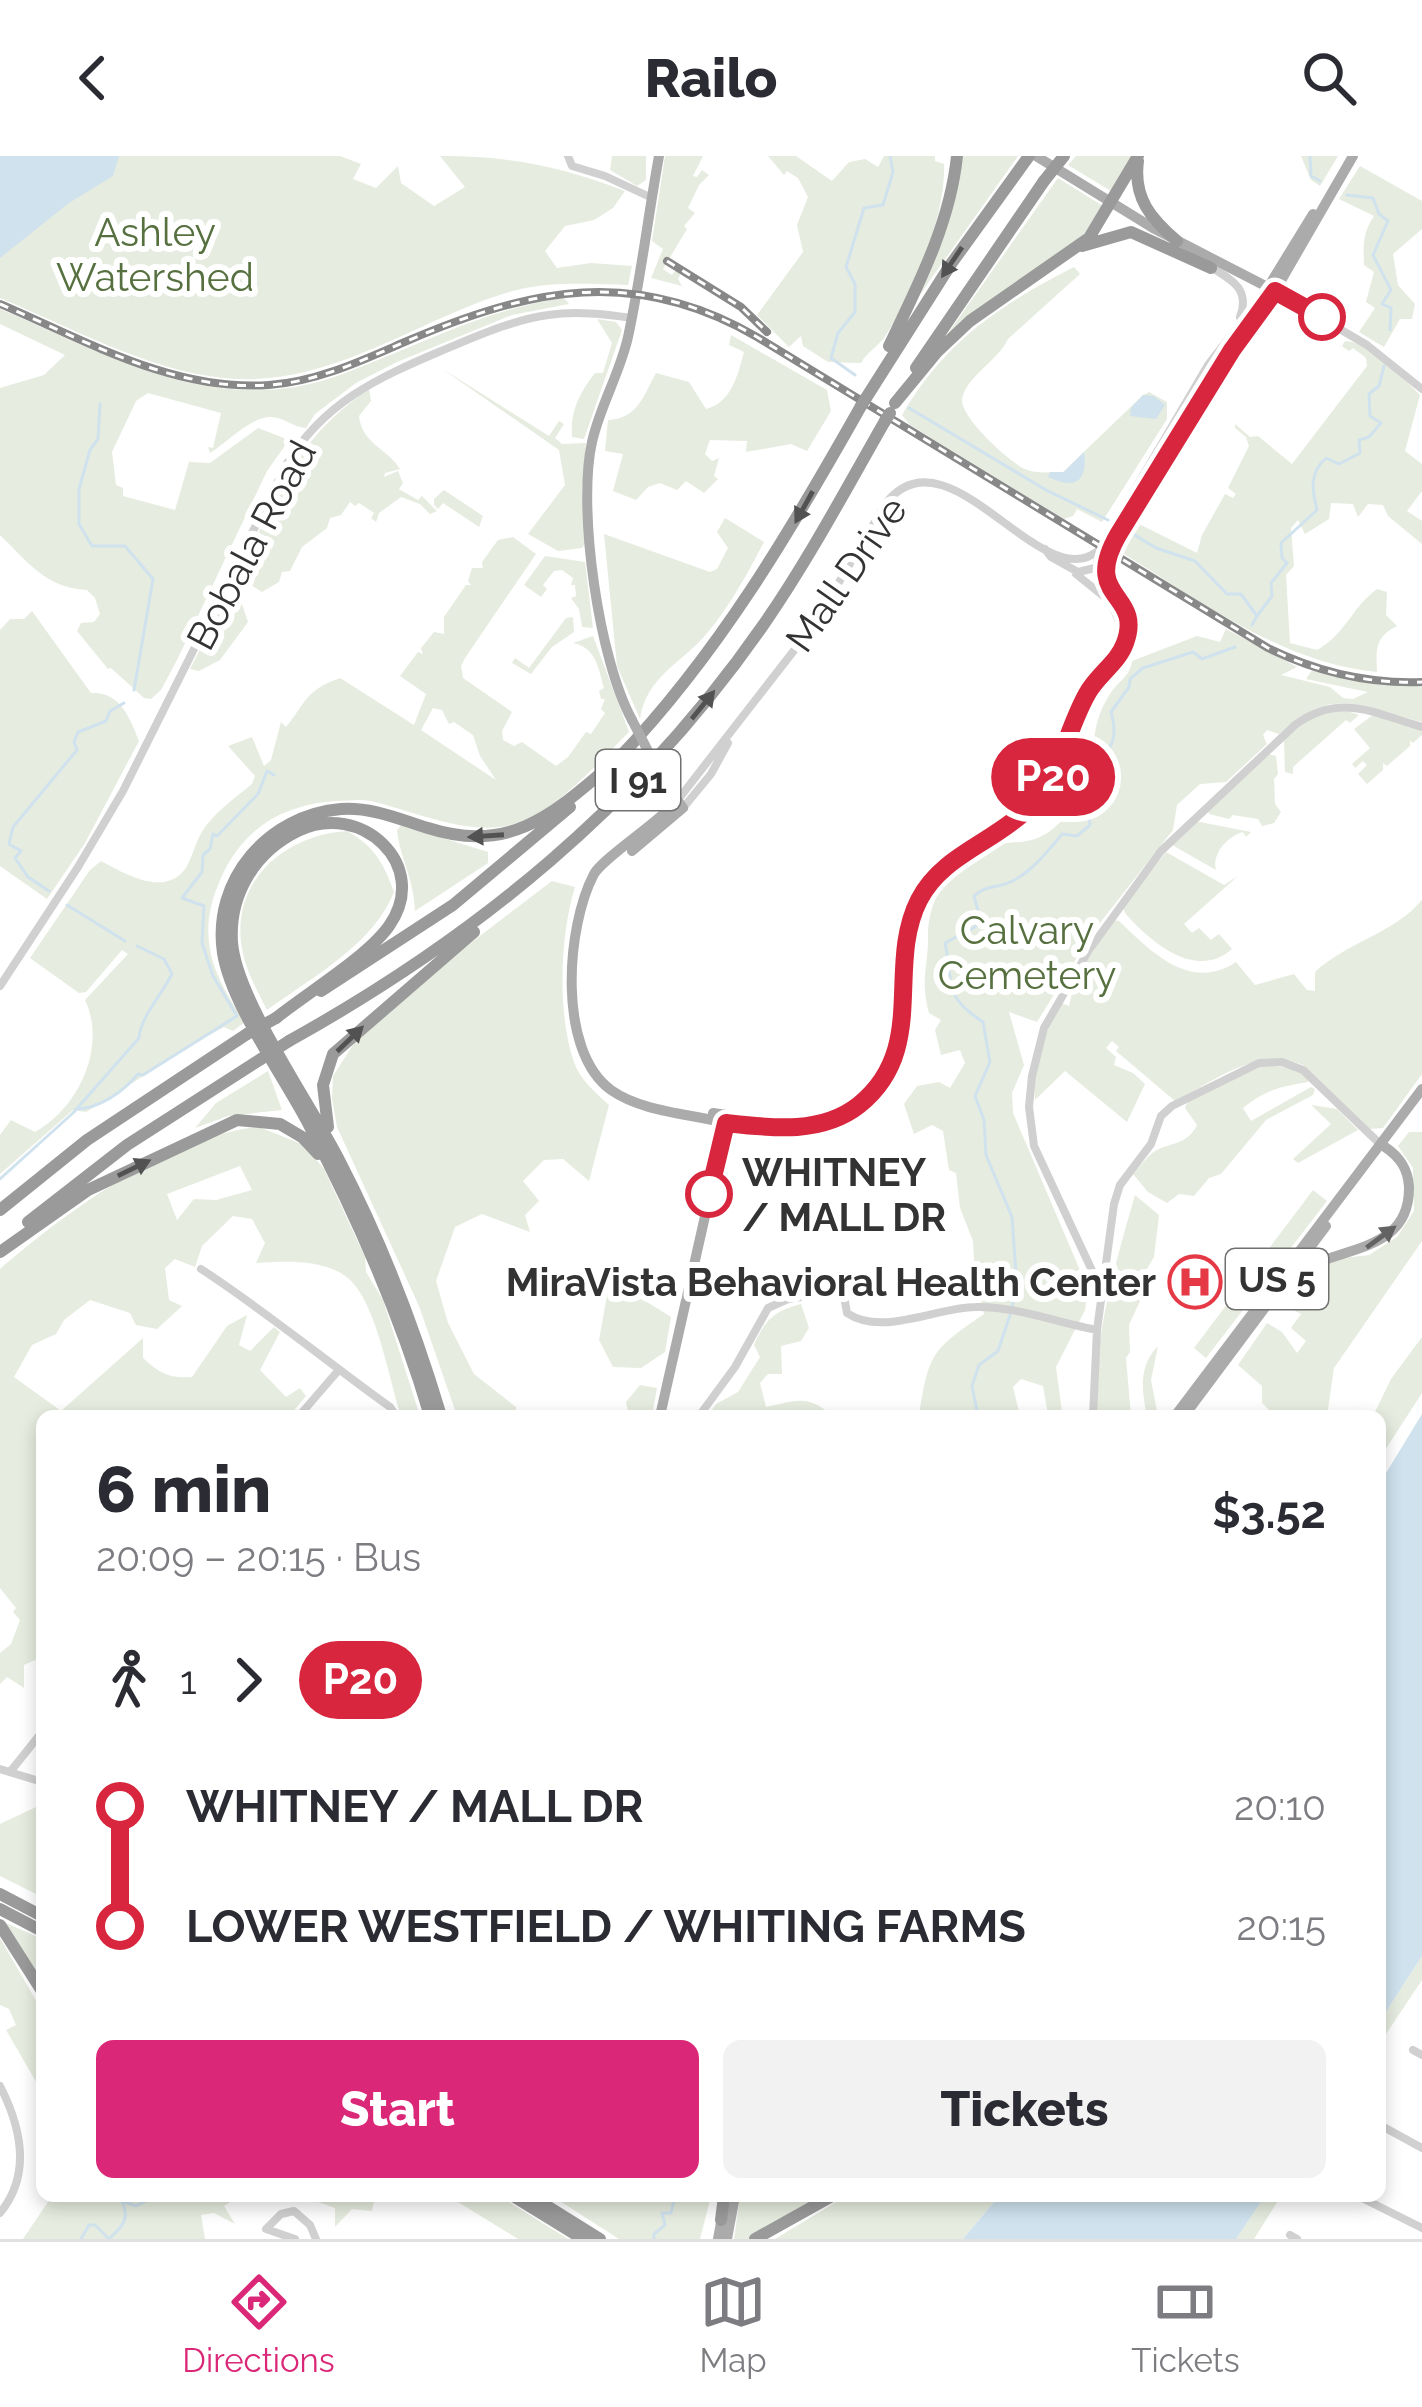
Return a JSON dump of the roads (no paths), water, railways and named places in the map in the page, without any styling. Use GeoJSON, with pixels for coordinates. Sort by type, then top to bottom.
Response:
{"type":"FeatureCollection","features":[{"type":"Feature","properties":{"kind":"highway","name":"I 91"},"geometry":{"type":"LineString","coordinates":[[0,1250],[106,1160],[424,959],[538,874],[627,792],[732,668],[788,588],[966,290],[1064,156]]}},
{"type":"Feature","properties":{"kind":"highway"},"geometry":{"type":"LineString","coordinates":[[1081,246],[1138,156]]}},
{"type":"Feature","properties":{"kind":"highway"},"geometry":{"type":"LineString","coordinates":[[1138,156],[1142,203],[1177,241]]}},
{"type":"Feature","properties":{"kind":"highway"},"geometry":{"type":"LineString","coordinates":[[865,399],[931,255],[957,159]]}},
{"type":"Feature","properties":{"kind":"highway","name":"I 91"},"geometry":{"type":"LineString","coordinates":[[0,1210],[87,1140],[247,1034],[416,931],[477,887],[549,827],[620,757],[687,682],[728,627],[784,542],[932,291],[1028,160]]}},
{"type":"Feature","properties":{"kind":"highway"},"geometry":{"type":"LineString","coordinates":[[890,412],[931,359],[970,321],[1081,246],[1112,235],[1140,234],[1211,268]]}},
{"type":"Feature","properties":{"kind":"highway"},"geometry":{"type":"LineString","coordinates":[[428,1410],[391,1303],[331,1169],[227,971],[224,910],[243,864],[287,824],[337,809],[381,812],[466,838],[506,835],[548,815],[620,757]]}},
{"type":"Feature","properties":{"kind":"highway"},"geometry":{"type":"LineString","coordinates":[[276,1018],[378,938],[395,915],[400,889],[396,864],[377,838],[358,826],[312,825],[271,848],[242,886],[232,926],[234,956],[392,1275],[439,1410]]}},
{"type":"Feature","properties":{"kind":"highway"},"geometry":{"type":"LineString","coordinates":[[332,1146],[322,1100],[333,1054],[538,874]]}},
{"type":"Feature","properties":{"kind":"highway"},"geometry":{"type":"LineString","coordinates":[[0,1250],[88,1190],[237,1120],[280,1124],[302,1137],[331,1169]]}},
{"type":"Feature","properties":{"kind":"highway"},"geometry":{"type":"LineString","coordinates":[[0,1891],[36,1910]]}},
{"type":"Feature","properties":{"kind":"highway"},"geometry":{"type":"LineString","coordinates":[[0,1909],[36,1928]]}},
{"type":"Feature","properties":{"kind":"highway"},"geometry":{"type":"LineString","coordinates":[[0,1925],[36,1981]]}},
{"type":"Feature","properties":{"kind":"highway"},"geometry":{"type":"LineString","coordinates":[[523,2202],[583,2239]]}},
{"type":"Feature","properties":{"kind":"highway"},"geometry":{"type":"LineString","coordinates":[[540,2202],[600,2239]]}},
{"type":"Feature","properties":{"kind":"highway"},"geometry":{"type":"LineString","coordinates":[[722,2220],[726,2202]]}},
{"type":"Feature","properties":{"kind":"highway"},"geometry":{"type":"LineString","coordinates":[[754,2239],[821,2202]]}},
{"type":"Feature","properties":{"kind":"main road"},"geometry":{"type":"LineString","coordinates":[[659,156],[627,344],[592,439],[587,492],[605,644],[620,696],[663,781],[680,804],[591,883],[577,915],[574,1016],[584,1055],[597,1077],[614,1092],[662,1108],[727,1119],[661,1410]]}},
{"type":"Feature","properties":{"kind":"main road"},"geometry":{"type":"LineString","coordinates":[[1028,160],[1271,290],[1352,156]]}},
{"type":"Feature","properties":{"kind":"main road","name":"US 5"},"geometry":{"type":"LineString","coordinates":[[1188,1410],[1422,1089]]}},
{"type":"Feature","properties":{"kind":"main road","name":"US 5"},"geometry":{"type":"LineString","coordinates":[[1180,1410],[1382,1145],[1422,1100]]}},
{"type":"Feature","properties":{"kind":"main road"},"geometry":{"type":"LineString","coordinates":[[1283,1283],[1325,1257],[1377,1244],[1396,1226],[1407,1204],[1408,1179],[1401,1161],[1382,1145]]}},
{"type":"Feature","properties":{"kind":"main road"},"geometry":{"type":"LineString","coordinates":[[723,2239],[727,2202]]}},
{"type":"Feature","properties":{"kind":"main road"},"geometry":{"type":"LineString","coordinates":[[722,2220],[723,2239]]}},
{"type":"Feature","properties":{"kind":"street"},"geometry":{"type":"LineString","coordinates":[[568,156],[572,166],[652,198]]}},
{"type":"Feature","properties":{"kind":"street"},"geometry":{"type":"LineString","coordinates":[[1196,251],[1211,268],[1237,283],[1244,296],[1231,334]]}},
{"type":"Feature","properties":{"kind":"street"},"geometry":{"type":"LineString","coordinates":[[1070,565],[1086,561],[1100,549],[1186,400],[1231,334],[1271,290]]}},
{"type":"Feature","properties":{"kind":"street"},"geometry":{"type":"LineString","coordinates":[[1271,290],[1367,345],[1422,389]]}},
{"type":"Feature","properties":{"kind":"street"},"geometry":{"type":"LineString","coordinates":[[727,1119],[804,1127],[828,1121],[857,1107],[886,1073],[899,1040],[910,930],[921,897],[947,865],[1034,802],[1057,772],[1084,700],[1119,640],[1114,610],[1096,580],[1131,513],[1271,290]]}},
{"type":"Feature","properties":{"kind":"street","name":"Bobala Road"},"geometry":{"type":"LineString","coordinates":[[0,986],[123,791],[286,465],[319,421],[371,382],[464,341],[528,320],[574,313],[632,318]]}},
{"type":"Feature","properties":{"kind":"street","name":"Mall Drive"},"geometry":{"type":"LineString","coordinates":[[680,804],[711,774],[734,731],[829,604],[886,503],[903,487],[920,481],[950,486],[1070,565],[1105,598]]}},
{"type":"Feature","properties":{"kind":"street"},"geometry":{"type":"LineString","coordinates":[[1100,549],[1102,569],[1124,606],[1128,626],[1124,647],[1102,670]]}},
{"type":"Feature","properties":{"kind":"street"},"geometry":{"type":"LineString","coordinates":[[1070,565],[1086,573],[1102,569]]}},
{"type":"Feature","properties":{"kind":"street"},"geometry":{"type":"LineString","coordinates":[[1102,1292],[1032,1134],[1032,1076],[1050,1014],[1114,912],[1161,851],[1295,725],[1314,711],[1339,706],[1422,727]]}},
{"type":"Feature","properties":{"kind":"street"},"geometry":{"type":"LineString","coordinates":[[1094,1410],[1097,1330],[1120,1185],[1142,1159],[1161,1116],[1259,1063],[1282,1062],[1303,1070],[1382,1145]]}},
{"type":"Feature","properties":{"kind":"street"},"geometry":{"type":"LineString","coordinates":[[201,1269],[391,1410]]}},
{"type":"Feature","properties":{"kind":"street"},"geometry":{"type":"LineString","coordinates":[[703,1410],[768,1308],[788,1299],[845,1291],[847,1313],[861,1321],[989,1308],[1097,1330]]}},
{"type":"Feature","properties":{"kind":"street"},"geometry":{"type":"LineString","coordinates":[[304,1410],[337,1372]]}},
{"type":"Feature","properties":{"kind":"street"},"geometry":{"type":"LineString","coordinates":[[36,1738],[5,1770],[36,1780]]}},
{"type":"Feature","properties":{"kind":"street"},"geometry":{"type":"LineString","coordinates":[[0,2213],[16,2187],[20,2158],[16,2121],[1,2088]]}},
{"type":"Feature","properties":{"kind":"street"},"geometry":{"type":"LineString","coordinates":[[1386,2128],[1422,2148]]}},
{"type":"Feature","properties":{"kind":"street"},"geometry":{"type":"LineString","coordinates":[[1370,2202],[1422,2228]]}},
{"type":"Feature","properties":{"kind":"street"},"geometry":{"type":"LineString","coordinates":[[289,2239],[266,2229],[290,2211],[310,2224],[316,2239]]}},
{"type":"Feature","properties":{"kind":"water"},"geometry":{"type":"Polygon","coordinates":[[[0,156],[119,156],[113,176],[69,203],[0,258],[0,156]]]}},
{"type":"Feature","properties":{"kind":"water"},"geometry":{"type":"Polygon","coordinates":[[[1143,395],[1154,396],[1165,405],[1156,419],[1130,416],[1143,395]]]}},
{"type":"Feature","properties":{"kind":"water"},"geometry":{"type":"Polygon","coordinates":[[[1084,452],[1084,470],[1078,481],[1048,477],[1050,472],[1064,472],[1084,452]]]}},
{"type":"Feature","properties":{"kind":"water"},"geometry":{"type":"Polygon","coordinates":[[[1422,1414],[1422,1956],[1386,2012],[1386,1473],[1422,1414]]]}},
{"type":"Feature","properties":{"kind":"water"},"geometry":{"type":"Polygon","coordinates":[[[994,2202],[1261,2202],[1236,2239],[963,2239],[994,2202]]]}},
{"type":"Feature","properties":{"kind":"waterway"},"geometry":{"type":"LineString","coordinates":[[855,375],[831,358],[838,333],[855,312],[855,284],[846,267],[864,208],[883,205],[893,172],[890,156]]}},
{"type":"Feature","properties":{"kind":"waterway"},"geometry":{"type":"LineString","coordinates":[[1310,156],[1311,176],[1320,181]]}},
{"type":"Feature","properties":{"kind":"waterway"},"geometry":{"type":"LineString","coordinates":[[1347,195],[1373,198],[1379,214],[1388,221],[1373,255],[1391,290],[1382,304],[1391,308],[1390,330]]}},
{"type":"Feature","properties":{"kind":"waterway"},"geometry":{"type":"LineString","coordinates":[[1257,616],[1272,596],[1271,583],[1287,563],[1281,543],[1317,510],[1313,489],[1317,470],[1326,458],[1339,464],[1360,453],[1359,440],[1369,437],[1381,423],[1370,416],[1369,394],[1379,386],[1384,366]]}},
{"type":"Feature","properties":{"kind":"waterway"},"geometry":{"type":"LineString","coordinates":[[100,404],[98,439],[79,489],[79,524],[92,546],[125,546],[153,579],[134,690]]}},
{"type":"Feature","properties":{"kind":"waterway"},"geometry":{"type":"LineString","coordinates":[[909,408],[1046,490],[1108,520]]}},
{"type":"Feature","properties":{"kind":"waterway"},"geometry":{"type":"LineString","coordinates":[[1128,531],[1156,548],[1195,561],[1227,594],[1241,594],[1257,616],[1252,625]]}},
{"type":"Feature","properties":{"kind":"waterway"},"geometry":{"type":"LineString","coordinates":[[1012,1306],[1017,1288],[1012,1217],[986,1155],[984,1120],[975,1096],[990,1062],[983,1022],[955,996],[945,943],[975,927],[980,918],[974,896],[1017,878],[1062,834],[1077,836],[1090,825],[1088,784],[1111,744],[1111,712],[1130,679],[1143,668],[1193,652],[1202,659],[1235,647]]}},
{"type":"Feature","properties":{"kind":"waterway"},"geometry":{"type":"LineString","coordinates":[[49,891],[28,877],[15,858],[21,851],[9,844],[13,827],[77,750],[78,732],[106,721],[110,711],[124,703]]}},
{"type":"Feature","properties":{"kind":"waterway"},"geometry":{"type":"LineString","coordinates":[[76,1109],[110,1098],[138,1074],[237,1016],[213,976],[202,943],[204,906],[182,898],[202,872],[203,855],[210,849],[213,834],[217,836],[258,794],[267,771],[274,775]]}},
{"type":"Feature","properties":{"kind":"waterway"},"geometry":{"type":"LineString","coordinates":[[67,905],[125,941]]}},
{"type":"Feature","properties":{"kind":"waterway"},"geometry":{"type":"LineString","coordinates":[[0,1179],[73,1113],[139,1038],[147,1014],[172,974],[164,959],[137,946]]}},
{"type":"Feature","properties":{"kind":"waterway"},"geometry":{"type":"LineString","coordinates":[[977,1410],[972,1386],[979,1365],[998,1351],[1010,1315]]}},
{"type":"Feature","properties":{"kind":"waterway"},"geometry":{"type":"LineString","coordinates":[[81,2239],[89,2225],[109,2239],[124,2222],[122,2202]]}},
{"type":"Feature","properties":{"kind":"waterway"},"geometry":{"type":"LineString","coordinates":[[125,2202],[136,2206],[144,2202]]}},
{"type":"Feature","properties":{"kind":"waterway"},"geometry":{"type":"LineString","coordinates":[[654,2239],[665,2225],[662,2213],[671,2213],[674,2202]]}},
{"type":"Feature","properties":{"kind":"railway"},"geometry":{"type":"LineString","coordinates":[[667,261],[741,307],[767,332]]}},
{"type":"Feature","properties":{"kind":"railway"},"geometry":{"type":"LineString","coordinates":[[0,304],[164,372],[233,385],[269,385],[322,375],[453,323],[540,298],[583,292],[668,300],[757,337],[1268,648],[1343,675],[1422,682]]}},
{"type":"Feature","properties":{"kind":"place","name":"WHITNEY / MALL DR"},"geometry":{"type":"Point","coordinates":[709,1194]}},
{"type":"Feature","properties":{"kind":"place","name":"MiraVista Behavioral Health Center"},"geometry":{"type":"Point","coordinates":[1195,1282]}},
{"type":"Feature","properties":{"kind":"park label","name":"Ashley Watershed"},"geometry":{"type":"Point","coordinates":[155,254]}},
{"type":"Feature","properties":{"kind":"park label","name":"Calvary Cemetery"},"geometry":{"type":"Point","coordinates":[1027,952]}}]}
